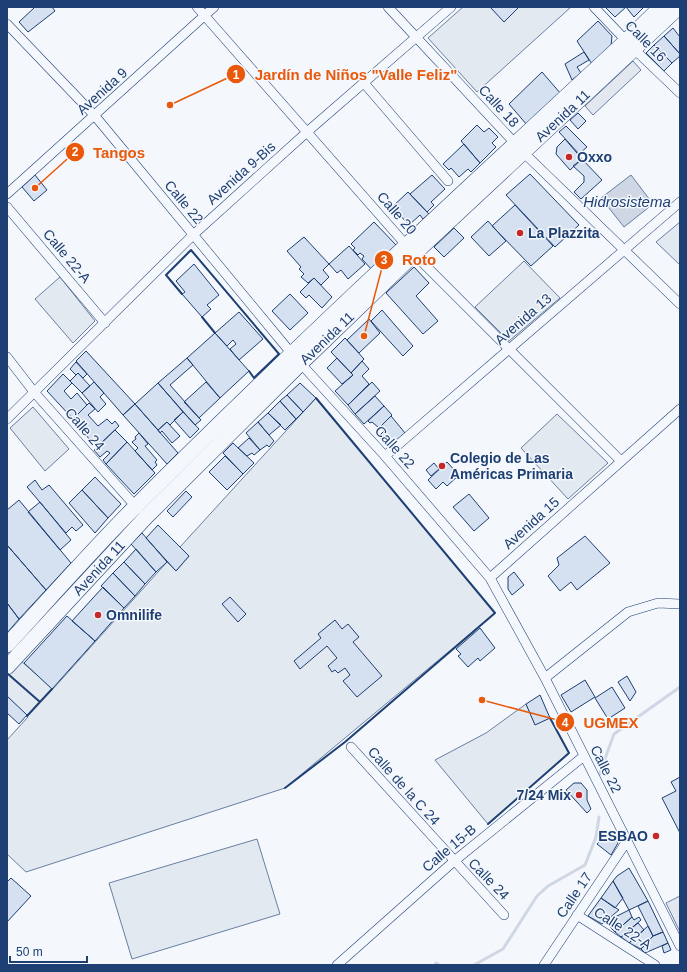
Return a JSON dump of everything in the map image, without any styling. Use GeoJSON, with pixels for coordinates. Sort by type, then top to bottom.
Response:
{"type":"FeatureCollection","features":[{"type":"Feature","properties":{"kind":"main road","name":"Avenida 11"},"geometry":{"type":"LineString","coordinates":[[630,46],[661,7]]}},
{"type":"Feature","properties":{"kind":"main road","name":"Avenida 11"},"geometry":{"type":"LineString","coordinates":[[7,645],[49,600],[410,249],[630,46],[678,7]]}},
{"type":"Feature","properties":{"kind":"main road","name":"Avenida 11"},"geometry":{"type":"LineString","coordinates":[[9,662],[59,611],[140,512]]}},
{"type":"Feature","properties":{"kind":"main road"},"geometry":{"type":"LineString","coordinates":[[49,600],[59,611]]}},
{"type":"Feature","properties":{"kind":"street","name":"Calle 20"},"geometry":{"type":"LineString","coordinates":[[197,7],[410,249],[621,461]]}},
{"type":"Feature","properties":{"kind":"street","name":"Avenida 9"},"geometry":{"type":"LineString","coordinates":[[7,194],[214,7]]}},
{"type":"Feature","properties":{"kind":"street","name":"Calle 18"},"geometry":{"type":"LineString","coordinates":[[388,7],[520,148],[625,248],[680,304]]}},
{"type":"Feature","properties":{"kind":"street","name":"Avenida 9-Bis"},"geometry":{"type":"LineString","coordinates":[[7,419],[193,235],[307,132],[418,38],[451,7]]}},
{"type":"Feature","properties":{"kind":"street","name":"Calle 16"},"geometry":{"type":"LineString","coordinates":[[594,7],[630,46],[680,93]]}},
{"type":"Feature","properties":{"kind":"street","name":"Calle 22"},"geometry":{"type":"LineString","coordinates":[[7,24],[95,116],[296,359],[385,456],[490,578],[544,678],[680,946]]}},
{"type":"Feature","properties":{"kind":"street"},"geometry":{"type":"LineString","coordinates":[[364,83],[448,181]]}},
{"type":"Feature","properties":{"kind":"street","name":"Avenida 13"},"geometry":{"type":"LineString","coordinates":[[385,456],[680,202]]}},
{"type":"Feature","properties":{"kind":"street","name":"Calle 22-A"},"geometry":{"type":"LineString","coordinates":[[7,207],[105,323]]}},
{"type":"Feature","properties":{"kind":"street","name":"Calle 24"},"geometry":{"type":"LineString","coordinates":[[7,357],[34,392],[140,512]]}},
{"type":"Feature","properties":{"kind":"street","name":"Avenida 15"},"geometry":{"type":"LineString","coordinates":[[490,578],[680,409]]}},
{"type":"Feature","properties":{"kind":"street"},"geometry":{"type":"LineString","coordinates":[[544,678],[628,612],[658,603],[680,604]]}},
{"type":"Feature","properties":{"kind":"street","name":"Calle de la C 24"},"geometry":{"type":"LineString","coordinates":[[350,747],[453,862]]}},
{"type":"Feature","properties":{"kind":"street","name":"Calle 15-B"},"geometry":{"type":"LineString","coordinates":[[336,965],[453,862],[584,756]]}},
{"type":"Feature","properties":{"kind":"street","name":"Calle 17"},"geometry":{"type":"LineString","coordinates":[[544,965],[576,915],[627,841]]}},
{"type":"Feature","properties":{"kind":"street","name":"Calle 24"},"geometry":{"type":"LineString","coordinates":[[453,862],[504,915]]}},
{"type":"Feature","properties":{"kind":"street","name":"Calle 22-A"},"geometry":{"type":"LineString","coordinates":[[576,915],[654,965]]}},
{"type":"Feature","properties":{"kind":"shaded area"},"geometry":{"type":"Polygon","coordinates":[[[463,7],[490,7],[504,21],[519,7],[571,7],[477,92],[428,38],[463,7]]]}},
{"type":"Feature","properties":{"kind":"shaded area"},"geometry":{"type":"Polygon","coordinates":[[[633,61],[641,70],[593,115],[585,106],[633,61]]]}},
{"type":"Feature","properties":{"kind":"shaded area"},"geometry":{"type":"Polygon","coordinates":[[[680,222],[680,265],[656,242],[680,222]]]}},
{"type":"Feature","properties":{"kind":"shaded area"},"geometry":{"type":"Polygon","coordinates":[[[524,261],[560,298],[509,341],[475,307],[524,261]]]}},
{"type":"Feature","properties":{"kind":"shaded area"},"geometry":{"type":"Polygon","coordinates":[[[60,277],[95,321],[73,343],[35,299],[60,277]]]}},
{"type":"Feature","properties":{"kind":"shaded area"},"geometry":{"type":"Polygon","coordinates":[[[316,398],[495,613],[285,788],[26,872],[7,854],[7,740],[28,717],[7,696],[7,676],[21,661],[53,689],[167,562],[176,571],[189,556],[180,547],[316,398]]]}},
{"type":"Feature","properties":{"kind":"shaded area"},"geometry":{"type":"Polygon","coordinates":[[[33,407],[69,449],[45,471],[10,428],[33,407]]]}},
{"type":"Feature","properties":{"kind":"shaded area"},"geometry":{"type":"Polygon","coordinates":[[[557,414],[608,463],[568,499],[521,448],[557,414]]]}},
{"type":"Feature","properties":{"kind":"shaded area"},"geometry":{"type":"Polygon","coordinates":[[[526,704],[535,724],[550,718],[569,753],[488,824],[435,760],[486,733],[526,704]]]}},
{"type":"Feature","properties":{"kind":"shaded area"},"geometry":{"type":"Polygon","coordinates":[[[257,839],[280,914],[132,959],[109,883],[257,839]]]}},
{"type":"Feature","properties":{"kind":"shaded area"},"geometry":{"type":"Polygon","coordinates":[[[680,896],[680,932],[666,903],[680,896]]]}},
{"type":"Feature","properties":{"kind":"water","name":"Hidrosistema"},"geometry":{"type":"Polygon","coordinates":[[[631,175],[653,204],[624,227],[601,198],[631,175]]]}},
{"type":"Feature","properties":{"kind":"building"},"geometry":{"type":"Polygon","coordinates":[[[35,7],[52,7],[55,11],[28,32],[19,22],[35,7]]]}},
{"type":"Feature","properties":{"kind":"building"},"geometry":{"type":"Polygon","coordinates":[[[490,7],[519,7],[504,22],[490,7]]]}},
{"type":"Feature","properties":{"kind":"building"},"geometry":{"type":"Polygon","coordinates":[[[605,7],[626,7],[615,17],[605,7]]]}},
{"type":"Feature","properties":{"kind":"building"},"geometry":{"type":"Polygon","coordinates":[[[626,7],[644,7],[634,17],[626,7]]]}},
{"type":"Feature","properties":{"kind":"building"},"geometry":{"type":"Polygon","coordinates":[[[598,21],[612,36],[611,46],[592,64],[577,41],[598,21]]]}},
{"type":"Feature","properties":{"kind":"building"},"geometry":{"type":"Polygon","coordinates":[[[673,28],[680,37],[680,54],[664,36],[673,28]]]}},
{"type":"Feature","properties":{"kind":"building"},"geometry":{"type":"Polygon","coordinates":[[[664,36],[680,54],[680,56],[672,63],[654,45],[664,36]]]}},
{"type":"Feature","properties":{"kind":"building"},"geometry":{"type":"Polygon","coordinates":[[[654,45],[672,63],[664,71],[646,53],[654,45]]]}},
{"type":"Feature","properties":{"kind":"building"},"geometry":{"type":"Polygon","coordinates":[[[584,52],[589,60],[577,67],[581,73],[572,80],[565,64],[584,52]]]}},
{"type":"Feature","properties":{"kind":"building"},"geometry":{"type":"Polygon","coordinates":[[[542,72],[561,94],[527,125],[509,104],[542,72]]]}},
{"type":"Feature","properties":{"kind":"building"},"geometry":{"type":"Polygon","coordinates":[[[578,113],[586,121],[578,129],[570,120],[578,113]]]}},
{"type":"Feature","properties":{"kind":"building"},"geometry":{"type":"Polygon","coordinates":[[[477,125],[484,132],[489,128],[498,137],[492,143],[496,147],[480,163],[461,141],[477,125]]]}},
{"type":"Feature","properties":{"kind":"building"},"geometry":{"type":"Polygon","coordinates":[[[566,126],[587,147],[579,154],[559,132],[566,126]]]}},
{"type":"Feature","properties":{"kind":"building","name":"Oxxo"},"geometry":{"type":"Polygon","coordinates":[[[565,139],[582,159],[570,170],[556,154],[557,147],[565,139]]]}},
{"type":"Feature","properties":{"kind":"building"},"geometry":{"type":"Polygon","coordinates":[[[464,144],[480,163],[471,172],[468,169],[459,177],[451,168],[449,170],[443,164],[464,144]]]}},
{"type":"Feature","properties":{"kind":"building"},"geometry":{"type":"Polygon","coordinates":[[[582,159],[602,180],[581,199],[574,192],[584,182],[584,176],[573,166],[582,159]]]}},
{"type":"Feature","properties":{"kind":"building"},"geometry":{"type":"Polygon","coordinates":[[[530,174],[579,225],[555,247],[506,195],[530,174]]]}},
{"type":"Feature","properties":{"kind":"building"},"geometry":{"type":"Polygon","coordinates":[[[35,175],[47,190],[34,201],[22,187],[35,175]]]}},
{"type":"Feature","properties":{"kind":"building"},"geometry":{"type":"Polygon","coordinates":[[[432,175],[445,189],[431,202],[434,205],[427,212],[410,194],[432,175]]]}},
{"type":"Feature","properties":{"kind":"building"},"geometry":{"type":"Polygon","coordinates":[[[408,192],[429,214],[423,219],[420,215],[409,225],[397,212],[395,214],[390,209],[408,192]]]}},
{"type":"Feature","properties":{"kind":"building","name":"La Plazzita"},"geometry":{"type":"Polygon","coordinates":[[[515,205],[553,246],[531,266],[492,226],[515,205]]]}},
{"type":"Feature","properties":{"kind":"building"},"geometry":{"type":"Polygon","coordinates":[[[488,221],[506,241],[489,256],[471,237],[488,221]]]}},
{"type":"Feature","properties":{"kind":"building"},"geometry":{"type":"Polygon","coordinates":[[[374,222],[397,246],[372,270],[362,259],[364,256],[360,253],[358,255],[353,250],[355,248],[351,244],[374,222]]]}},
{"type":"Feature","properties":{"kind":"building"},"geometry":{"type":"Polygon","coordinates":[[[454,228],[464,238],[444,257],[434,247],[454,228]]]}},
{"type":"Feature","properties":{"kind":"building"},"geometry":{"type":"Polygon","coordinates":[[[304,237],[329,264],[323,270],[329,277],[321,285],[314,278],[308,283],[301,277],[304,274],[299,269],[301,267],[287,251],[304,237]]]}},
{"type":"Feature","properties":{"kind":"building"},"geometry":{"type":"Polygon","coordinates":[[[349,246],[365,264],[348,279],[341,270],[337,273],[329,264],[349,246]]]}},
{"type":"Feature","properties":{"kind":"building"},"geometry":{"type":"Polygon","coordinates":[[[194,264],[219,295],[207,305],[211,309],[202,317],[182,294],[185,292],[176,281],[194,264]]]}},
{"type":"Feature","properties":{"kind":"building"},"geometry":{"type":"Polygon","coordinates":[[[414,267],[429,283],[416,296],[438,321],[423,334],[386,293],[414,267]]]}},
{"type":"Feature","properties":{"kind":"building"},"geometry":{"type":"Polygon","coordinates":[[[314,278],[332,297],[322,308],[309,295],[306,298],[300,292],[314,278]]]}},
{"type":"Feature","properties":{"kind":"building"},"geometry":{"type":"Polygon","coordinates":[[[290,294],[308,313],[290,330],[272,311],[290,294]]]}},
{"type":"Feature","properties":{"kind":"building"},"geometry":{"type":"Polygon","coordinates":[[[382,310],[413,346],[403,356],[371,321],[382,310]]]}},
{"type":"Feature","properties":{"kind":"building"},"geometry":{"type":"Polygon","coordinates":[[[239,312],[263,339],[239,360],[230,349],[236,344],[233,340],[227,346],[215,333],[239,312]]]}},
{"type":"Feature","properties":{"kind":"building"},"geometry":{"type":"Polygon","coordinates":[[[369,319],[380,333],[359,353],[347,340],[369,319]]]}},
{"type":"Feature","properties":{"kind":"building"},"geometry":{"type":"Polygon","coordinates":[[[215,333],[249,371],[220,398],[187,358],[215,333]]]}},
{"type":"Feature","properties":{"kind":"building"},"geometry":{"type":"Polygon","coordinates":[[[345,338],[364,359],[351,373],[331,352],[345,338]]]}},
{"type":"Feature","properties":{"kind":"building"},"geometry":{"type":"Polygon","coordinates":[[[86,351],[135,404],[123,415],[76,361],[86,351]]]}},
{"type":"Feature","properties":{"kind":"building"},"geometry":{"type":"Polygon","coordinates":[[[187,358],[193,365],[170,385],[201,420],[195,425],[158,383],[187,358]]]}},
{"type":"Feature","properties":{"kind":"building"},"geometry":{"type":"Polygon","coordinates":[[[337,358],[353,375],[342,384],[327,368],[337,358]]]}},
{"type":"Feature","properties":{"kind":"building"},"geometry":{"type":"Polygon","coordinates":[[[362,361],[369,369],[362,376],[369,384],[348,405],[335,391],[353,375],[351,373],[362,361]]]}},
{"type":"Feature","properties":{"kind":"building"},"geometry":{"type":"Polygon","coordinates":[[[76,362],[87,374],[83,378],[78,373],[76,375],[70,369],[76,362]]]}},
{"type":"Feature","properties":{"kind":"building"},"geometry":{"type":"Polygon","coordinates":[[[78,373],[90,386],[82,393],[70,381],[78,373]]]}},
{"type":"Feature","properties":{"kind":"building"},"geometry":{"type":"Polygon","coordinates":[[[63,374],[72,383],[64,391],[71,399],[77,393],[87,405],[73,419],[47,391],[63,374]]]}},
{"type":"Feature","properties":{"kind":"building"},"geometry":{"type":"Polygon","coordinates":[[[94,382],[104,393],[100,397],[106,404],[98,412],[82,393],[94,382]]]}},
{"type":"Feature","properties":{"kind":"building"},"geometry":{"type":"Polygon","coordinates":[[[206,382],[220,398],[199,418],[184,402],[206,382]]]}},
{"type":"Feature","properties":{"kind":"building"},"geometry":{"type":"Polygon","coordinates":[[[372,382],[380,391],[355,414],[348,405],[372,382]]]}},
{"type":"Feature","properties":{"kind":"building"},"geometry":{"type":"Polygon","coordinates":[[[158,383],[183,412],[170,425],[167,422],[158,430],[135,404],[158,383]]]}},
{"type":"Feature","properties":{"kind":"building"},"geometry":{"type":"Polygon","coordinates":[[[300,383],[316,398],[303,412],[287,395],[300,383]]]}},
{"type":"Feature","properties":{"kind":"building"},"geometry":{"type":"Polygon","coordinates":[[[287,395],[303,412],[296,419],[280,401],[287,395]]]}},
{"type":"Feature","properties":{"kind":"building"},"geometry":{"type":"Polygon","coordinates":[[[375,396],[384,406],[364,424],[355,414],[375,396]]]}},
{"type":"Feature","properties":{"kind":"building"},"geometry":{"type":"Polygon","coordinates":[[[280,401],[296,419],[285,430],[268,413],[280,401]]]}},
{"type":"Feature","properties":{"kind":"building"},"geometry":{"type":"Polygon","coordinates":[[[89,403],[95,409],[88,415],[98,426],[107,419],[112,424],[115,421],[119,426],[98,446],[96,443],[94,445],[73,419],[89,403]]]}},
{"type":"Feature","properties":{"kind":"building"},"geometry":{"type":"Polygon","coordinates":[[[135,404],[178,453],[167,464],[123,415],[135,404]]]}},
{"type":"Feature","properties":{"kind":"building"},"geometry":{"type":"Polygon","coordinates":[[[384,406],[392,415],[379,428],[372,422],[370,423],[368,421],[384,406]]]}},
{"type":"Feature","properties":{"kind":"building"},"geometry":{"type":"Polygon","coordinates":[[[183,412],[199,429],[190,438],[174,420],[183,412]]]}},
{"type":"Feature","properties":{"kind":"building"},"geometry":{"type":"Polygon","coordinates":[[[268,413],[281,425],[269,435],[258,422],[268,413]]]}},
{"type":"Feature","properties":{"kind":"building"},"geometry":{"type":"Polygon","coordinates":[[[391,416],[405,433],[388,447],[379,436],[384,431],[380,427],[391,416]]]}},
{"type":"Feature","properties":{"kind":"building"},"geometry":{"type":"Polygon","coordinates":[[[167,422],[180,436],[172,443],[162,431],[160,433],[158,430],[167,422]]]}},
{"type":"Feature","properties":{"kind":"building"},"geometry":{"type":"Polygon","coordinates":[[[258,422],[274,441],[269,447],[267,445],[260,450],[246,433],[258,422]]]}},
{"type":"Feature","properties":{"kind":"building"},"geometry":{"type":"Polygon","coordinates":[[[115,430],[127,442],[106,464],[103,460],[110,453],[107,451],[100,457],[94,450],[115,430]]]}},
{"type":"Feature","properties":{"kind":"building"},"geometry":{"type":"Polygon","coordinates":[[[139,433],[148,444],[145,446],[157,460],[155,462],[157,465],[152,470],[135,451],[138,448],[132,442],[136,439],[135,437],[139,433]]]}},
{"type":"Feature","properties":{"kind":"building"},"geometry":{"type":"Polygon","coordinates":[[[249,438],[260,450],[254,455],[252,453],[247,456],[238,448],[249,438]]]}},
{"type":"Feature","properties":{"kind":"building"},"geometry":{"type":"Polygon","coordinates":[[[127,442],[155,473],[134,494],[106,464],[127,442]]]}},
{"type":"Feature","properties":{"kind":"building"},"geometry":{"type":"Polygon","coordinates":[[[233,443],[254,463],[243,474],[223,453],[233,443]]]}},
{"type":"Feature","properties":{"kind":"building"},"geometry":{"type":"Polygon","coordinates":[[[225,456],[243,474],[227,490],[209,472],[225,456]]]}},
{"type":"Feature","properties":{"kind":"building"},"geometry":{"type":"Polygon","coordinates":[[[447,462],[459,475],[447,486],[443,482],[436,489],[428,480],[447,462]]]}},
{"type":"Feature","properties":{"kind":"building"},"geometry":{"type":"Polygon","coordinates":[[[434,463],[439,469],[431,476],[426,470],[434,463]]]}},
{"type":"Feature","properties":{"kind":"building"},"geometry":{"type":"Polygon","coordinates":[[[95,477],[121,504],[108,518],[82,490],[95,477]]]}},
{"type":"Feature","properties":{"kind":"building"},"geometry":{"type":"Polygon","coordinates":[[[35,480],[42,490],[49,485],[83,525],[76,531],[72,527],[66,533],[27,487],[35,480]]]}},
{"type":"Feature","properties":{"kind":"building"},"geometry":{"type":"Polygon","coordinates":[[[82,490],[108,518],[95,533],[69,503],[82,490]]]}},
{"type":"Feature","properties":{"kind":"building"},"geometry":{"type":"Polygon","coordinates":[[[186,491],[192,497],[173,517],[167,511],[186,491]]]}},
{"type":"Feature","properties":{"kind":"building"},"geometry":{"type":"Polygon","coordinates":[[[469,494],[489,518],[474,531],[453,507],[469,494]]]}},
{"type":"Feature","properties":{"kind":"building"},"geometry":{"type":"Polygon","coordinates":[[[19,500],[71,563],[46,590],[7,545],[7,510],[19,500]]]}},
{"type":"Feature","properties":{"kind":"building"},"geometry":{"type":"Polygon","coordinates":[[[40,502],[71,540],[60,550],[28,512],[40,502]]]}},
{"type":"Feature","properties":{"kind":"building"},"geometry":{"type":"Polygon","coordinates":[[[158,525],[189,556],[176,571],[146,538],[158,525]]]}},
{"type":"Feature","properties":{"kind":"building"},"geometry":{"type":"Polygon","coordinates":[[[142,533],[167,562],[156,572],[131,544],[142,533]]]}},
{"type":"Feature","properties":{"kind":"building"},"geometry":{"type":"Polygon","coordinates":[[[585,536],[610,563],[577,590],[571,582],[560,591],[548,576],[559,565],[557,558],[585,536]]]}},
{"type":"Feature","properties":{"kind":"building"},"geometry":{"type":"Polygon","coordinates":[[[7,545],[46,590],[19,619],[7,603],[7,545]]]}},
{"type":"Feature","properties":{"kind":"building"},"geometry":{"type":"Polygon","coordinates":[[[136,549],[156,572],[145,584],[124,562],[136,549]]]}},
{"type":"Feature","properties":{"kind":"building"},"geometry":{"type":"Polygon","coordinates":[[[124,562],[145,584],[135,596],[113,573],[124,562]]]}},
{"type":"Feature","properties":{"kind":"building"},"geometry":{"type":"Polygon","coordinates":[[[514,572],[524,585],[512,595],[508,589],[508,577],[514,572]]]}},
{"type":"Feature","properties":{"kind":"building"},"geometry":{"type":"Polygon","coordinates":[[[113,573],[135,596],[124,608],[101,586],[113,573]]]}},
{"type":"Feature","properties":{"kind":"building","name":"Omnilife"},"geometry":{"type":"Polygon","coordinates":[[[103,587],[124,608],[95,641],[72,621],[103,587]]]}},
{"type":"Feature","properties":{"kind":"building"},"geometry":{"type":"Polygon","coordinates":[[[230,597],[246,614],[238,622],[222,604],[230,597]]]}},
{"type":"Feature","properties":{"kind":"building"},"geometry":{"type":"Polygon","coordinates":[[[7,603],[19,619],[7,633],[7,603]]]}},
{"type":"Feature","properties":{"kind":"building"},"geometry":{"type":"Polygon","coordinates":[[[67,616],[95,641],[52,689],[24,663],[67,616]]]}},
{"type":"Feature","properties":{"kind":"building"},"geometry":{"type":"Polygon","coordinates":[[[335,620],[342,629],[348,624],[359,637],[353,642],[382,676],[357,697],[343,681],[350,675],[345,668],[338,673],[335,670],[332,672],[328,666],[337,658],[327,646],[300,669],[294,661],[321,638],[318,634],[335,620]]]}},
{"type":"Feature","properties":{"kind":"building"},"geometry":{"type":"Polygon","coordinates":[[[480,628],[495,648],[480,661],[478,658],[468,667],[458,656],[461,654],[456,649],[480,628]]]}},
{"type":"Feature","properties":{"kind":"building"},"geometry":{"type":"Polygon","coordinates":[[[627,676],[636,692],[630,701],[618,682],[627,676]]]}},
{"type":"Feature","properties":{"kind":"building"},"geometry":{"type":"Polygon","coordinates":[[[585,680],[595,697],[571,712],[561,695],[585,680]]]}},
{"type":"Feature","properties":{"kind":"building"},"geometry":{"type":"Polygon","coordinates":[[[612,687],[625,708],[608,719],[595,698],[612,687]]]}},
{"type":"Feature","properties":{"kind":"building"},"geometry":{"type":"Polygon","coordinates":[[[540,695],[550,718],[535,725],[526,704],[540,695]]]}},
{"type":"Feature","properties":{"kind":"building"},"geometry":{"type":"Polygon","coordinates":[[[7,696],[27,715],[19,724],[7,713],[7,696]]]}},
{"type":"Feature","properties":{"kind":"building"},"geometry":{"type":"Polygon","coordinates":[[[680,777],[680,833],[662,798],[676,791],[671,782],[680,777]]]}},
{"type":"Feature","properties":{"kind":"building","name":"7/24 Mix"},"geometry":{"type":"Polygon","coordinates":[[[574,783],[581,783],[587,790],[587,800],[591,809],[587,813],[566,790],[574,783]]]}},
{"type":"Feature","properties":{"kind":"building"},"geometry":{"type":"Polygon","coordinates":[[[611,830],[618,843],[611,855],[597,844],[611,830]]]}},
{"type":"Feature","properties":{"kind":"building"},"geometry":{"type":"Polygon","coordinates":[[[629,868],[648,901],[629,910],[613,881],[617,876],[629,868]]]}},
{"type":"Feature","properties":{"kind":"building"},"geometry":{"type":"Polygon","coordinates":[[[11,878],[31,896],[7,922],[7,882],[11,878]]]}},
{"type":"Feature","properties":{"kind":"building"},"geometry":{"type":"Polygon","coordinates":[[[613,881],[623,898],[615,908],[601,898],[613,881]]]}},
{"type":"Feature","properties":{"kind":"building"},"geometry":{"type":"Polygon","coordinates":[[[601,898],[619,910],[602,924],[588,916],[601,898]]]}},
{"type":"Feature","properties":{"kind":"building"},"geometry":{"type":"Polygon","coordinates":[[[648,901],[663,932],[653,936],[638,906],[648,901]]]}},
{"type":"Feature","properties":{"kind":"building"},"geometry":{"type":"Polygon","coordinates":[[[629,910],[632,917],[615,932],[605,922],[629,910]]]}},
{"type":"Feature","properties":{"kind":"building"},"geometry":{"type":"Polygon","coordinates":[[[632,917],[634,920],[639,917],[641,920],[621,937],[615,932],[632,917]]]}},
{"type":"Feature","properties":{"kind":"building"},"geometry":{"type":"Polygon","coordinates":[[[638,923],[644,930],[629,943],[621,937],[638,923]]]}},
{"type":"Feature","properties":{"kind":"building"},"geometry":{"type":"Polygon","coordinates":[[[648,926],[653,936],[641,949],[629,943],[648,926]]]}},
{"type":"Feature","properties":{"kind":"building"},"geometry":{"type":"Polygon","coordinates":[[[663,932],[668,943],[645,953],[641,949],[653,936],[663,932]]]}},
{"type":"Feature","properties":{"kind":"building"},"geometry":{"type":"Polygon","coordinates":[[[668,943],[671,950],[664,953],[662,946],[668,943]]]}},
{"type":"Feature","properties":{"kind":"waterway"},"geometry":{"type":"LineString","coordinates":[[599,775],[614,734],[680,687]]}},
{"type":"Feature","properties":{"kind":"waterway"},"geometry":{"type":"LineString","coordinates":[[474,965],[503,949],[537,896],[548,886],[585,865],[596,837],[599,817]]}},
{"type":"Feature","properties":{"kind":"waterway"},"geometry":{"type":"LineString","coordinates":[[435,965],[436,963],[439,965]]}},
{"type":"Feature","properties":{"kind":"wall"},"geometry":{"type":"LineString","coordinates":[[182,294],[166,275],[191,250],[279,354],[254,378],[249,371]]}},
{"type":"Feature","properties":{"kind":"wall"},"geometry":{"type":"LineString","coordinates":[[202,317],[215,333]]}},
{"type":"Feature","properties":{"kind":"wall"},"geometry":{"type":"LineString","coordinates":[[285,788],[345,742],[495,613],[316,398]]}},
{"type":"Feature","properties":{"kind":"wall"},"geometry":{"type":"LineString","coordinates":[[8,674],[40,702]]}},
{"type":"Feature","properties":{"kind":"wall"},"geometry":{"type":"LineString","coordinates":[[27,716],[52,689]]}},
{"type":"Feature","properties":{"kind":"wall"},"geometry":{"type":"LineString","coordinates":[[488,824],[569,753],[550,718]]}},
{"type":"Feature","properties":{"kind":"place","name":"Jardín de Niños \"Valle Feliz\""},"geometry":{"type":"Point","coordinates":[170,105]}},
{"type":"Feature","properties":{"kind":"place","name":"Oxxo"},"geometry":{"type":"Point","coordinates":[569,157]}},
{"type":"Feature","properties":{"kind":"place","name":"Tangos"},"geometry":{"type":"Point","coordinates":[35,188]}},
{"type":"Feature","properties":{"kind":"place","name":"La Plazzita"},"geometry":{"type":"Point","coordinates":[520,233]}},
{"type":"Feature","properties":{"kind":"place","name":"Roto"},"geometry":{"type":"Point","coordinates":[364,336]}},
{"type":"Feature","properties":{"kind":"place","name":"Colegio de Las Américas Primaria"},"geometry":{"type":"Point","coordinates":[442,466]}},
{"type":"Feature","properties":{"kind":"place","name":"Omnilife"},"geometry":{"type":"Point","coordinates":[98,615]}},
{"type":"Feature","properties":{"kind":"place","name":"UGMEX"},"geometry":{"type":"Point","coordinates":[482,700]}},
{"type":"Feature","properties":{"kind":"place","name":"7/24 Mix"},"geometry":{"type":"Point","coordinates":[579,795]}},
{"type":"Feature","properties":{"kind":"place","name":"ESBAO"},"geometry":{"type":"Point","coordinates":[656,836]}}]}
